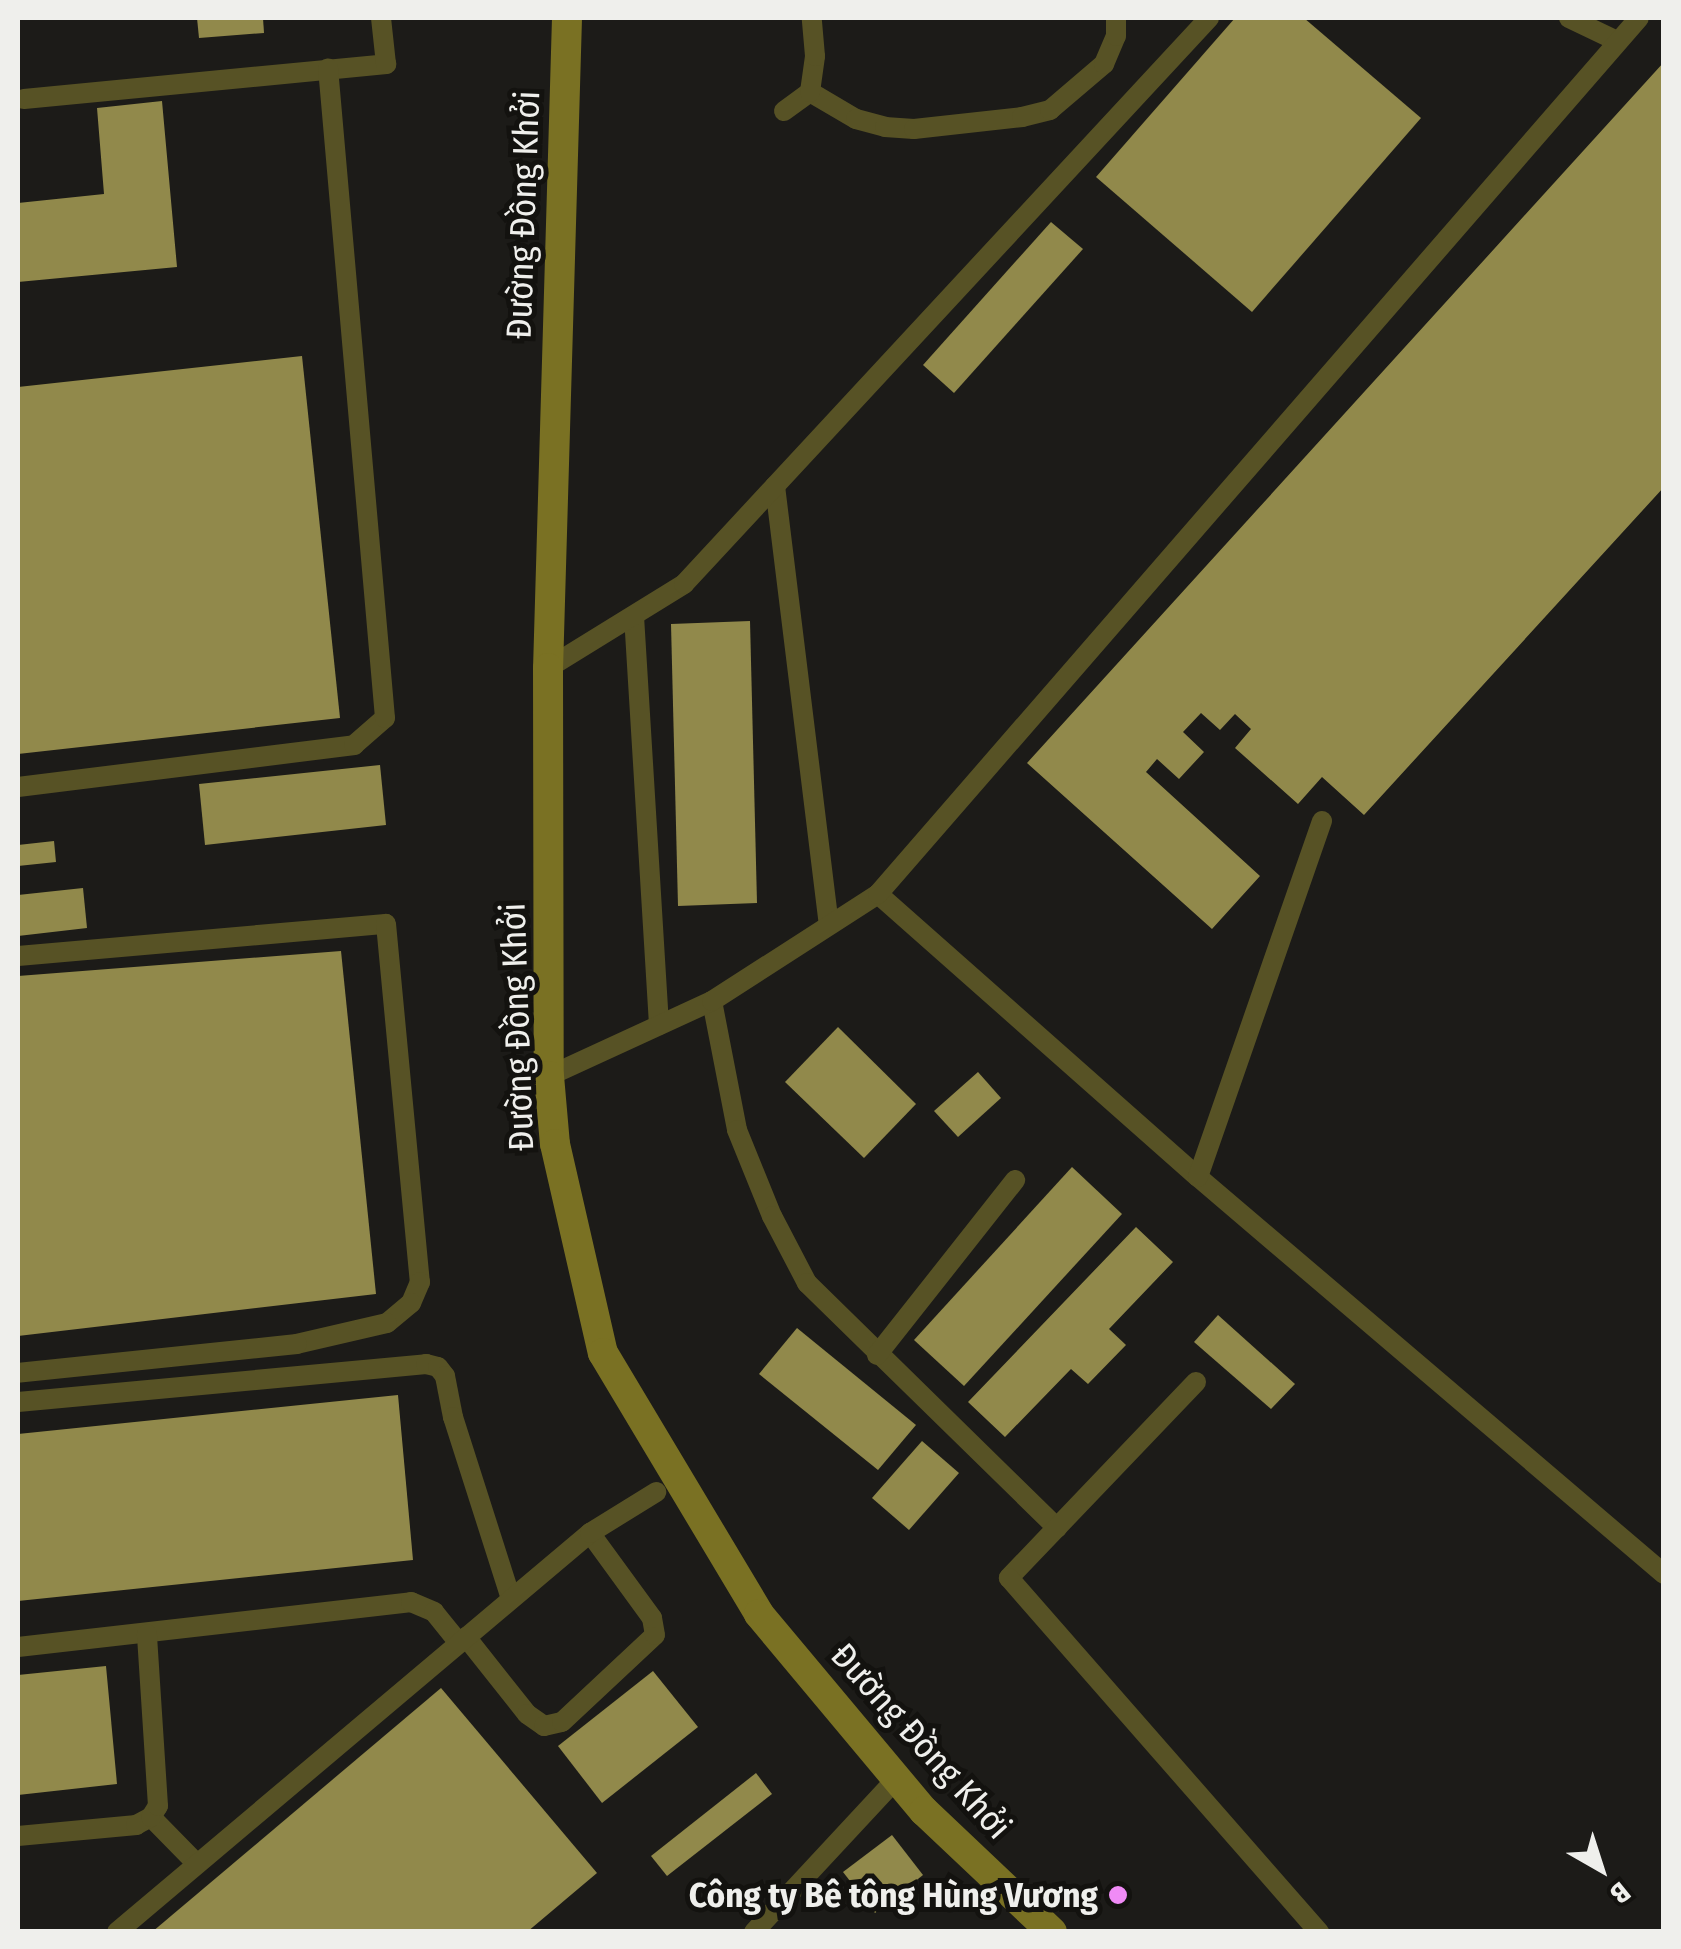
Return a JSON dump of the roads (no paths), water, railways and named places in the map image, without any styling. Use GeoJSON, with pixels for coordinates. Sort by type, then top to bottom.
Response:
{"type":"FeatureCollection","features":[{"type":"Feature","properties":{"kind":"main road","name":"Đường Đồng Khởi"},"geometry":{"type":"LineString","coordinates":[[566,18],[548,668],[549,1076],[555,1144],[602,1353],[759,1614],[924,1811],[1052,1932]]}},
{"type":"Feature","properties":{"kind":"lane"},"geometry":{"type":"LineString","coordinates":[[24,99],[386,64],[381,18]]}},
{"type":"Feature","properties":{"kind":"lane"},"geometry":{"type":"LineString","coordinates":[[784,111],[810,92],[815,56],[812,18]]}},
{"type":"Feature","properties":{"kind":"lane"},"geometry":{"type":"LineString","coordinates":[[810,92],[856,119],[885,127],[914,129],[1022,118],[1050,110],[1104,64],[1116,36],[1116,18]]}},
{"type":"Feature","properties":{"kind":"lane"},"geometry":{"type":"LineString","coordinates":[[548,668],[684,584],[1209,18]]}},
{"type":"Feature","properties":{"kind":"lane"},"geometry":{"type":"LineString","coordinates":[[1570,18],[1615,40]]}},
{"type":"Feature","properties":{"kind":"lane"},"geometry":{"type":"LineString","coordinates":[[549,1076],[712,1000],[878,894],[1615,40],[1639,18]]}},
{"type":"Feature","properties":{"kind":"lane"},"geometry":{"type":"LineString","coordinates":[[18,788],[354,746],[385,718],[328,68]]}},
{"type":"Feature","properties":{"kind":"lane"},"geometry":{"type":"LineString","coordinates":[[774,486],[829,926]]}},
{"type":"Feature","properties":{"kind":"lane"},"geometry":{"type":"LineString","coordinates":[[634,616],[660,1025]]}},
{"type":"Feature","properties":{"kind":"lane"},"geometry":{"type":"LineString","coordinates":[[1198,1176],[1322,821]]}},
{"type":"Feature","properties":{"kind":"lane"},"geometry":{"type":"LineString","coordinates":[[878,894],[1198,1176],[1664,1574]]}},
{"type":"Feature","properties":{"kind":"lane"},"geometry":{"type":"LineString","coordinates":[[18,956],[386,924],[420,1282],[411,1303],[387,1322],[297,1344],[18,1374]]}},
{"type":"Feature","properties":{"kind":"lane"},"geometry":{"type":"LineString","coordinates":[[712,1000],[737,1130],[772,1216],[808,1283],[1057,1528]]}},
{"type":"Feature","properties":{"kind":"lane"},"geometry":{"type":"LineString","coordinates":[[877,1355],[1015,1180]]}},
{"type":"Feature","properties":{"kind":"lane"},"geometry":{"type":"LineString","coordinates":[[18,1402],[426,1364],[438,1367],[445,1376],[452,1418],[511,1599]]}},
{"type":"Feature","properties":{"kind":"lane"},"geometry":{"type":"LineString","coordinates":[[1196,1382],[1009,1578],[1319,1932]]}},
{"type":"Feature","properties":{"kind":"lane"},"geometry":{"type":"LineString","coordinates":[[117,1932],[194,1862],[590,1533],[656,1492]]}},
{"type":"Feature","properties":{"kind":"lane"},"geometry":{"type":"LineString","coordinates":[[18,1647],[410,1602],[434,1612],[527,1714],[544,1726],[562,1722],[654,1635],[652,1618],[590,1533]]}},
{"type":"Feature","properties":{"kind":"lane"},"geometry":{"type":"LineString","coordinates":[[18,1836],[136,1825],[152,1817],[158,1806],[147,1634]]}},
{"type":"Feature","properties":{"kind":"lane"},"geometry":{"type":"LineString","coordinates":[[754,1932],[897,1778]]}},
{"type":"Feature","properties":{"kind":"lane"},"geometry":{"type":"LineString","coordinates":[[152,1817],[194,1862]]}},
{"type":"Feature","properties":{"kind":"place","name":"Công ty Bê tông Hùng Vương"},"geometry":{"type":"Point","coordinates":[1118,1895]}}]}
